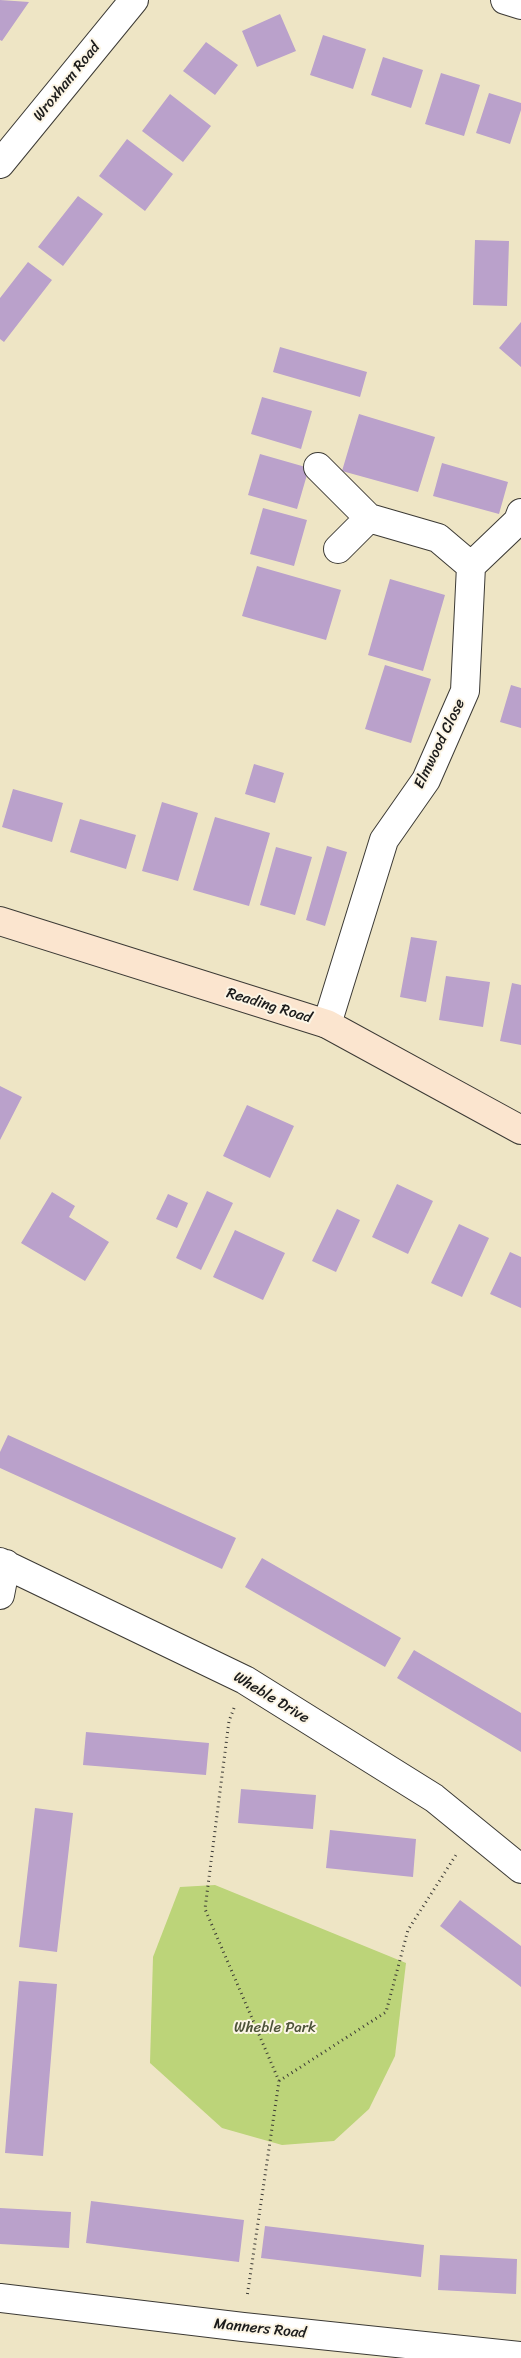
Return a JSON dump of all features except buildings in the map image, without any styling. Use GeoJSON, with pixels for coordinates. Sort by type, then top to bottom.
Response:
{"type":"FeatureCollection","features":[{"type":"Feature","properties":{"kind":"street","name":"Wroxham Road"},"geometry":{"type":"LineString","coordinates":[[0,164],[134,0]]}},
{"type":"Feature","properties":{"kind":"street"},"geometry":{"type":"LineString","coordinates":[[505,0],[521,5]]}},
{"type":"Feature","properties":{"kind":"street"},"geometry":{"type":"LineString","coordinates":[[318,467],[370,518],[438,538],[471,566],[518,521],[521,513]]}},
{"type":"Feature","properties":{"kind":"street"},"geometry":{"type":"LineString","coordinates":[[338,549],[370,518]]}},
{"type":"Feature","properties":{"kind":"street","name":"Elmwood Close"},"geometry":{"type":"LineString","coordinates":[[327,1024],[384,840],[426,780],[465,692],[471,566]]}},
{"type":"Feature","properties":{"kind":"street","name":"Reading Road"},"geometry":{"type":"LineString","coordinates":[[0,921],[327,1024],[521,1130]]}},
{"type":"Feature","properties":{"kind":"street"},"geometry":{"type":"LineString","coordinates":[[0,1594],[3,1563]]}},
{"type":"Feature","properties":{"kind":"street","name":"Wheble Drive"},"geometry":{"type":"LineString","coordinates":[[3,1563],[245,1680],[434,1798],[521,1869]]}},
{"type":"Feature","properties":{"kind":"street","name":"Manners Road"},"geometry":{"type":"LineString","coordinates":[[0,2298],[243,2327],[521,2356]]}},
{"type":"Feature","properties":{"kind":"path"},"geometry":{"type":"LineString","coordinates":[[243,2327],[279,2082],[205,1909],[229,1721],[245,1680]]}},
{"type":"Feature","properties":{"kind":"path"},"geometry":{"type":"LineString","coordinates":[[279,2082],[386,2012],[408,1930],[457,1854],[482,1837]]}},
{"type":"Feature","properties":{"kind":"green space","name":"Wheble Park"},"geometry":{"type":"Polygon","coordinates":[[[215,1885],[406,1963],[395,2056],[369,2109],[334,2141],[282,2145],[222,2128],[150,2063],[153,1957],[180,1887],[215,1885]]]}}]}
